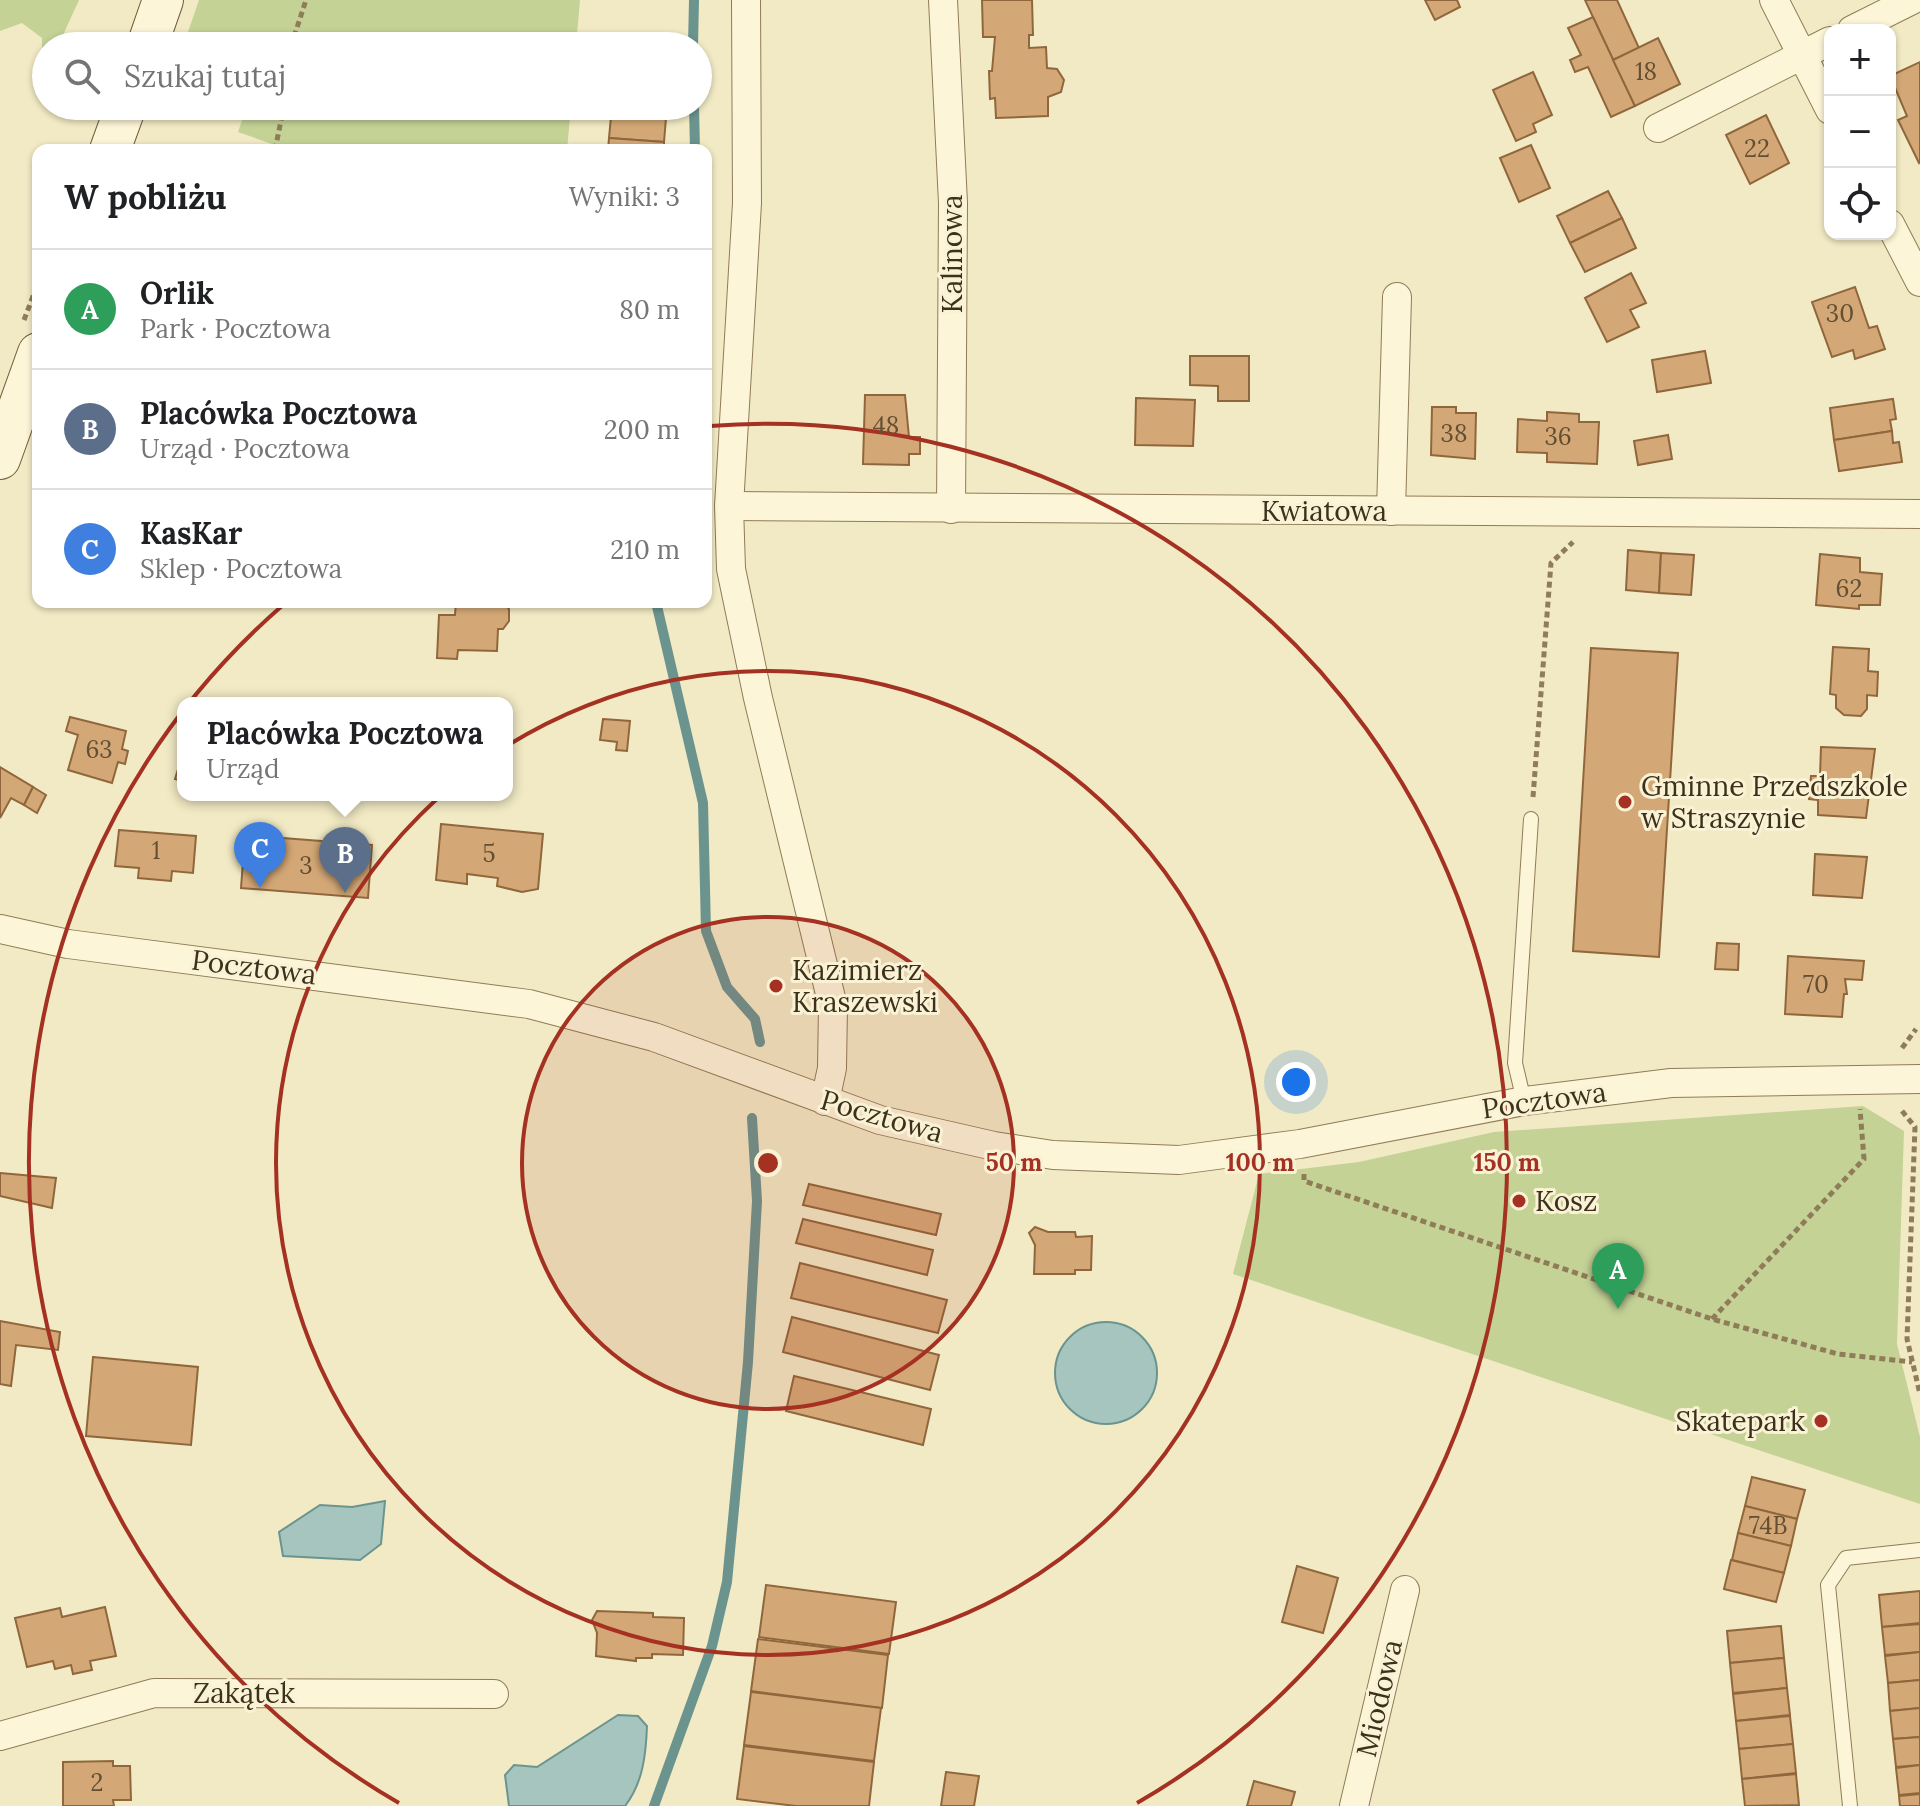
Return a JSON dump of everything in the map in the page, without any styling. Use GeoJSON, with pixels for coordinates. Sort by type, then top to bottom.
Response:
{"type":"FeatureCollection","features":[{"type":"Feature","properties":{"kind":"main road"},"geometry":{"type":"LineString","coordinates":[[152,32],[163,0]]}},
{"type":"Feature","properties":{"kind":"main road"},"geometry":{"type":"LineString","coordinates":[[112,144],[121,120]]}},
{"type":"Feature","properties":{"kind":"main road"},"geometry":{"type":"LineString","coordinates":[[0,459],[32,370]]}},
{"type":"Feature","properties":{"kind":"street"},"geometry":{"type":"LineString","coordinates":[[746,0],[747,203],[729,506],[731,569],[758,698],[833,1006],[832,1068],[825,1101]]}},
{"type":"Feature","properties":{"kind":"street","name":"Kalinowa"},"geometry":{"type":"LineString","coordinates":[[943,0],[953,203],[951,509]]}},
{"type":"Feature","properties":{"kind":"street"},"geometry":{"type":"LineString","coordinates":[[1774,0],[1824,99]]}},
{"type":"Feature","properties":{"kind":"street"},"geometry":{"type":"LineString","coordinates":[[1864,24],[1912,0]]}},
{"type":"Feature","properties":{"kind":"street"},"geometry":{"type":"LineString","coordinates":[[1658,128],[1824,44]]}},
{"type":"Feature","properties":{"kind":"street"},"geometry":{"type":"LineString","coordinates":[[1896,236],[1920,282]]}},
{"type":"Feature","properties":{"kind":"street"},"geometry":{"type":"LineString","coordinates":[[1391,511],[1397,297]]}},
{"type":"Feature","properties":{"kind":"street","name":"Kwiatowa"},"geometry":{"type":"LineString","coordinates":[[729,506],[1920,514]]}},
{"type":"Feature","properties":{"kind":"street","name":"Pocztowa"},"geometry":{"type":"LineString","coordinates":[[0,929],[68,944],[529,1004],[654,1037],[880,1120],[994,1146],[1053,1155],[1179,1160],[1300,1144],[1524,1101],[1671,1083],[1920,1079]]}},
{"type":"Feature","properties":{"kind":"street","name":"Miodowa"},"geometry":{"type":"LineString","coordinates":[[1354,1806],[1405,1590]]}},
{"type":"Feature","properties":{"kind":"street","name":"Zakątek"},"geometry":{"type":"LineString","coordinates":[[0,1736],[154,1693],[494,1694]]}},
{"type":"Feature","properties":{"kind":"lane"},"geometry":{"type":"LineString","coordinates":[[1524,1101],[1515,1063],[1531,819]]}},
{"type":"Feature","properties":{"kind":"lane"},"geometry":{"type":"LineString","coordinates":[[1850,1806],[1828,1585],[1846,1558],[1920,1550]]}},
{"type":"Feature","properties":{"kind":"path"},"geometry":{"type":"LineString","coordinates":[[296,32],[306,0]]}},
{"type":"Feature","properties":{"kind":"path"},"geometry":{"type":"LineString","coordinates":[[276,144],[281,120]]}},
{"type":"Feature","properties":{"kind":"path"},"geometry":{"type":"LineString","coordinates":[[1531,819],[1551,563],[1587,529],[1588,511]]}},
{"type":"Feature","properties":{"kind":"path"},"geometry":{"type":"LineString","coordinates":[[1712,1319],[1864,1159],[1859,1100]]}},
{"type":"Feature","properties":{"kind":"path"},"geometry":{"type":"LineString","coordinates":[[1896,1108],[1915,1127],[1907,1339],[1920,1394]]}},
{"type":"Feature","properties":{"kind":"path"},"geometry":{"type":"LineString","coordinates":[[1303,1170],[1304,1181],[1712,1319],[1838,1354],[1912,1362]]}},
{"type":"Feature","properties":{"kind":"green space"},"geometry":{"type":"Polygon","coordinates":[[[0,0],[79,0],[64,32],[34,32],[22,23],[0,31],[0,0]]]}},
{"type":"Feature","properties":{"kind":"green space"},"geometry":{"type":"Polygon","coordinates":[[[199,0],[580,0],[577,32],[188,32],[199,0]]]}},
{"type":"Feature","properties":{"kind":"green space"},"geometry":{"type":"Polygon","coordinates":[[[242,120],[570,120],[568,144],[272,144],[238,132],[242,120]]]}},
{"type":"Feature","properties":{"kind":"green space"},"geometry":{"type":"Polygon","coordinates":[[[1863,1106],[1904,1131],[1897,1344],[1920,1437],[1920,1504],[1233,1274],[1259,1174],[1359,1162],[1494,1132],[1863,1106]]]}},
{"type":"Feature","properties":{"kind":"water"},"geometry":{"type":"Polygon","coordinates":[[[1106,1322],[1135,1330],[1149,1344],[1157,1373],[1149,1402],[1135,1416],[1106,1424],[1077,1416],[1063,1402],[1055,1373],[1063,1344],[1077,1330],[1106,1322]]]}},
{"type":"Feature","properties":{"kind":"water"},"geometry":{"type":"Polygon","coordinates":[[[385,1501],[381,1544],[360,1560],[283,1556],[279,1532],[320,1505],[352,1507],[385,1501]]]}},
{"type":"Feature","properties":{"kind":"water"},"geometry":{"type":"Polygon","coordinates":[[[618,1715],[638,1716],[647,1726],[640,1778],[625,1806],[509,1806],[505,1775],[514,1765],[537,1767],[618,1715]]]}},
{"type":"Feature","properties":{"kind":"building"},"geometry":{"type":"Polygon","coordinates":[[[982,0],[1032,0],[1033,35],[1029,35],[1029,48],[1046,47],[1047,68],[1057,69],[1064,80],[1061,92],[1048,97],[1048,116],[996,118],[995,98],[990,99],[989,71],[992,71],[995,37],[983,37],[982,0]]]}},
{"type":"Feature","properties":{"kind":"building"},"geometry":{"type":"Polygon","coordinates":[[[1425,0],[1457,0],[1460,7],[1435,20],[1425,0]]]}},
{"type":"Feature","properties":{"kind":"building"},"geometry":{"type":"Polygon","coordinates":[[[1585,0],[1617,0],[1639,48],[1613,60],[1585,0]]]}},
{"type":"Feature","properties":{"kind":"building"},"geometry":{"type":"Polygon","coordinates":[[[1593,17],[1635,106],[1611,117],[1588,67],[1575,72],[1570,60],[1581,55],[1568,28],[1593,17]]]}},
{"type":"Feature","properties":{"kind":"building"},"geometry":{"type":"Polygon","coordinates":[[[1658,38],[1680,84],[1635,106],[1613,60],[1658,38]]]}},
{"type":"Feature","properties":{"kind":"building"},"geometry":{"type":"Polygon","coordinates":[[[1920,62],[1919,163],[1898,120],[1907,116],[1896,90],[1896,73],[1920,62]]]}},
{"type":"Feature","properties":{"kind":"building"},"geometry":{"type":"Polygon","coordinates":[[[1533,72],[1552,115],[1533,124],[1536,132],[1516,141],[1493,90],[1533,72]]]}},
{"type":"Feature","properties":{"kind":"building"},"geometry":{"type":"Polygon","coordinates":[[[1766,115],[1789,163],[1750,184],[1726,135],[1766,115]]]}},
{"type":"Feature","properties":{"kind":"building"},"geometry":{"type":"Polygon","coordinates":[[[611,120],[666,120],[664,142],[609,138],[611,120]]]}},
{"type":"Feature","properties":{"kind":"building"},"geometry":{"type":"Polygon","coordinates":[[[609,138],[664,142],[664,144],[608,144],[609,138]]]}},
{"type":"Feature","properties":{"kind":"building"},"geometry":{"type":"Polygon","coordinates":[[[1531,145],[1550,188],[1519,202],[1500,158],[1531,145]]]}},
{"type":"Feature","properties":{"kind":"building"},"geometry":{"type":"Polygon","coordinates":[[[1608,191],[1622,218],[1570,243],[1557,216],[1608,191]]]}},
{"type":"Feature","properties":{"kind":"building"},"geometry":{"type":"Polygon","coordinates":[[[1622,218],[1636,248],[1585,272],[1570,243],[1622,218]]]}},
{"type":"Feature","properties":{"kind":"building"},"geometry":{"type":"Polygon","coordinates":[[[1631,273],[1646,303],[1630,310],[1639,327],[1607,342],[1585,298],[1631,273]]]}},
{"type":"Feature","properties":{"kind":"building"},"geometry":{"type":"Polygon","coordinates":[[[1855,287],[1869,328],[1877,326],[1885,349],[1855,359],[1853,350],[1832,357],[1812,302],[1855,287]]]}},
{"type":"Feature","properties":{"kind":"building"},"geometry":{"type":"Polygon","coordinates":[[[1705,351],[1711,383],[1657,392],[1652,360],[1705,351]]]}},
{"type":"Feature","properties":{"kind":"building"},"geometry":{"type":"Polygon","coordinates":[[[1190,356],[1249,356],[1249,401],[1218,401],[1218,386],[1190,385],[1190,356]]]}},
{"type":"Feature","properties":{"kind":"building"},"geometry":{"type":"Polygon","coordinates":[[[865,395],[905,395],[909,437],[920,437],[920,454],[909,454],[909,465],[863,464],[865,395]]]}},
{"type":"Feature","properties":{"kind":"building"},"geometry":{"type":"Polygon","coordinates":[[[1136,398],[1195,400],[1193,446],[1135,445],[1136,398]]]}},
{"type":"Feature","properties":{"kind":"building"},"geometry":{"type":"Polygon","coordinates":[[[1893,399],[1896,419],[1890,420],[1892,431],[1834,440],[1830,408],[1893,399]]]}},
{"type":"Feature","properties":{"kind":"building"},"geometry":{"type":"Polygon","coordinates":[[[1432,407],[1456,407],[1456,413],[1476,413],[1475,459],[1431,455],[1432,407]]]}},
{"type":"Feature","properties":{"kind":"building"},"geometry":{"type":"Polygon","coordinates":[[[1547,412],[1579,414],[1579,422],[1599,422],[1597,464],[1547,462],[1547,453],[1517,452],[1518,419],[1547,421],[1547,412]]]}},
{"type":"Feature","properties":{"kind":"building"},"geometry":{"type":"Polygon","coordinates":[[[1892,431],[1893,443],[1899,442],[1902,462],[1839,471],[1834,440],[1892,431]]]}},
{"type":"Feature","properties":{"kind":"building"},"geometry":{"type":"Polygon","coordinates":[[[1668,435],[1672,459],[1638,465],[1634,441],[1668,435]]]}},
{"type":"Feature","properties":{"kind":"building"},"geometry":{"type":"Polygon","coordinates":[[[1628,550],[1661,553],[1659,593],[1626,590],[1628,550]]]}},
{"type":"Feature","properties":{"kind":"building"},"geometry":{"type":"Polygon","coordinates":[[[1661,553],[1694,555],[1691,595],[1659,593],[1661,553]]]}},
{"type":"Feature","properties":{"kind":"building"},"geometry":{"type":"Polygon","coordinates":[[[1820,554],[1860,558],[1860,572],[1882,574],[1880,605],[1859,605],[1859,609],[1816,605],[1820,554]]]}},
{"type":"Feature","properties":{"kind":"building"},"geometry":{"type":"Polygon","coordinates":[[[456,608],[508,608],[509,621],[503,629],[498,629],[497,651],[458,650],[457,659],[437,658],[439,615],[455,615],[456,608]]]}},
{"type":"Feature","properties":{"kind":"building"},"geometry":{"type":"Polygon","coordinates":[[[1833,647],[1869,649],[1868,671],[1878,672],[1877,696],[1867,695],[1867,709],[1861,716],[1844,715],[1836,708],[1836,695],[1830,694],[1833,647]]]}},
{"type":"Feature","properties":{"kind":"building","name":"Gminne Przedszkole w Straszynie"},"geometry":{"type":"Polygon","coordinates":[[[1591,648],[1678,653],[1659,957],[1573,951],[1591,648]]]}},
{"type":"Feature","properties":{"kind":"building"},"geometry":{"type":"Polygon","coordinates":[[[70,717],[126,731],[122,749],[128,751],[125,764],[118,762],[112,783],[68,770],[78,735],[66,731],[70,717]]]}},
{"type":"Feature","properties":{"kind":"building"},"geometry":{"type":"Polygon","coordinates":[[[603,719],[630,721],[627,751],[616,750],[617,742],[600,740],[603,719]]]}},
{"type":"Feature","properties":{"kind":"building"},"geometry":{"type":"Polygon","coordinates":[[[1821,747],[1875,749],[1866,818],[1818,815],[1818,800],[1809,799],[1811,776],[1820,776],[1821,747]]]}},
{"type":"Feature","properties":{"kind":"building"},"geometry":{"type":"Polygon","coordinates":[[[0,767],[33,787],[24,805],[11,798],[0,818],[0,767]]]}},
{"type":"Feature","properties":{"kind":"building"},"geometry":{"type":"Polygon","coordinates":[[[33,787],[46,795],[37,813],[24,805],[33,787]]]}},
{"type":"Feature","properties":{"kind":"building"},"geometry":{"type":"Polygon","coordinates":[[[441,824],[543,834],[538,889],[522,892],[497,886],[498,878],[467,874],[467,884],[436,880],[441,824]]]}},
{"type":"Feature","properties":{"kind":"building"},"geometry":{"type":"Polygon","coordinates":[[[119,830],[196,836],[193,873],[172,871],[171,881],[138,878],[139,868],[115,866],[119,830]]]}},
{"type":"Feature","properties":{"kind":"building"},"geometry":{"type":"Polygon","coordinates":[[[245,835],[372,845],[368,898],[241,888],[245,835]]]}},
{"type":"Feature","properties":{"kind":"building"},"geometry":{"type":"Polygon","coordinates":[[[1815,854],[1867,857],[1862,898],[1813,895],[1815,854]]]}},
{"type":"Feature","properties":{"kind":"building"},"geometry":{"type":"Polygon","coordinates":[[[1717,943],[1739,944],[1738,970],[1715,969],[1717,943]]]}},
{"type":"Feature","properties":{"kind":"building"},"geometry":{"type":"Polygon","coordinates":[[[1788,956],[1864,961],[1862,980],[1845,979],[1847,994],[1844,994],[1842,1017],[1785,1014],[1788,956]]]}},
{"type":"Feature","properties":{"kind":"building"},"geometry":{"type":"Polygon","coordinates":[[[0,1173],[56,1178],[52,1208],[0,1196],[0,1173]]]}},
{"type":"Feature","properties":{"kind":"building"},"geometry":{"type":"Polygon","coordinates":[[[809,1184],[941,1214],[936,1235],[803,1205],[809,1184]]]}},
{"type":"Feature","properties":{"kind":"building"},"geometry":{"type":"Polygon","coordinates":[[[803,1219],[933,1250],[927,1275],[796,1243],[803,1219]]]}},
{"type":"Feature","properties":{"kind":"building"},"geometry":{"type":"Polygon","coordinates":[[[1035,1227],[1048,1232],[1075,1232],[1076,1237],[1092,1236],[1091,1270],[1075,1270],[1075,1274],[1034,1274],[1035,1245],[1029,1233],[1035,1227]]]}},
{"type":"Feature","properties":{"kind":"building"},"geometry":{"type":"Polygon","coordinates":[[[800,1263],[947,1300],[938,1333],[791,1298],[800,1263]]]}},
{"type":"Feature","properties":{"kind":"building"},"geometry":{"type":"Polygon","coordinates":[[[792,1317],[939,1355],[930,1390],[783,1352],[792,1317]]]}},
{"type":"Feature","properties":{"kind":"building"},"geometry":{"type":"Polygon","coordinates":[[[0,1321],[60,1332],[58,1350],[16,1345],[11,1386],[0,1384],[0,1321]]]}},
{"type":"Feature","properties":{"kind":"building"},"geometry":{"type":"Polygon","coordinates":[[[93,1357],[198,1367],[191,1445],[86,1436],[93,1357]]]}},
{"type":"Feature","properties":{"kind":"building"},"geometry":{"type":"Polygon","coordinates":[[[794,1376],[931,1409],[923,1445],[786,1411],[794,1376]]]}},
{"type":"Feature","properties":{"kind":"building"},"geometry":{"type":"Polygon","coordinates":[[[1752,1477],[1805,1490],[1797,1519],[1745,1506],[1752,1477]]]}},
{"type":"Feature","properties":{"kind":"building"},"geometry":{"type":"Polygon","coordinates":[[[1745,1506],[1797,1519],[1791,1546],[1738,1533],[1745,1506]]]}},
{"type":"Feature","properties":{"kind":"building"},"geometry":{"type":"Polygon","coordinates":[[[1738,1533],[1791,1546],[1784,1573],[1732,1560],[1738,1533]]]}},
{"type":"Feature","properties":{"kind":"building"},"geometry":{"type":"Polygon","coordinates":[[[1731,1560],[1784,1573],[1776,1602],[1724,1589],[1731,1560]]]}},
{"type":"Feature","properties":{"kind":"building"},"geometry":{"type":"Polygon","coordinates":[[[1297,1566],[1338,1578],[1323,1633],[1282,1622],[1297,1566]]]}},
{"type":"Feature","properties":{"kind":"building"},"geometry":{"type":"Polygon","coordinates":[[[766,1585],[896,1602],[889,1654],[759,1637],[766,1585]]]}},
{"type":"Feature","properties":{"kind":"building"},"geometry":{"type":"Polygon","coordinates":[[[1920,1591],[1920,1623],[1882,1627],[1879,1595],[1920,1591]]]}},
{"type":"Feature","properties":{"kind":"building"},"geometry":{"type":"Polygon","coordinates":[[[105,1607],[116,1656],[90,1661],[92,1670],[73,1674],[71,1665],[55,1669],[53,1661],[27,1667],[15,1618],[60,1608],[62,1617],[105,1607]]]}},
{"type":"Feature","properties":{"kind":"building"},"geometry":{"type":"Polygon","coordinates":[[[597,1611],[653,1613],[653,1617],[684,1618],[683,1655],[652,1654],[652,1658],[636,1658],[636,1661],[596,1656],[597,1633],[592,1620],[597,1611]]]}},
{"type":"Feature","properties":{"kind":"building"},"geometry":{"type":"Polygon","coordinates":[[[1920,1624],[1920,1652],[1885,1655],[1882,1627],[1920,1624]]]}},
{"type":"Feature","properties":{"kind":"building"},"geometry":{"type":"Polygon","coordinates":[[[1781,1626],[1784,1658],[1730,1663],[1727,1631],[1781,1626]]]}},
{"type":"Feature","properties":{"kind":"building"},"geometry":{"type":"Polygon","coordinates":[[[758,1639],[888,1655],[882,1708],[751,1691],[758,1639]]]}},
{"type":"Feature","properties":{"kind":"building"},"geometry":{"type":"Polygon","coordinates":[[[1920,1652],[1920,1680],[1888,1683],[1885,1656],[1920,1652]]]}},
{"type":"Feature","properties":{"kind":"building"},"geometry":{"type":"Polygon","coordinates":[[[1784,1658],[1787,1688],[1733,1693],[1730,1663],[1784,1658]]]}},
{"type":"Feature","properties":{"kind":"building"},"geometry":{"type":"Polygon","coordinates":[[[1920,1680],[1920,1708],[1890,1711],[1888,1683],[1920,1680]]]}},
{"type":"Feature","properties":{"kind":"building"},"geometry":{"type":"Polygon","coordinates":[[[1787,1688],[1790,1715],[1736,1721],[1733,1694],[1787,1688]]]}},
{"type":"Feature","properties":{"kind":"building"},"geometry":{"type":"Polygon","coordinates":[[[751,1692],[881,1708],[874,1761],[744,1745],[751,1692]]]}},
{"type":"Feature","properties":{"kind":"building"},"geometry":{"type":"Polygon","coordinates":[[[1920,1708],[1920,1737],[1893,1739],[1890,1711],[1920,1708]]]}},
{"type":"Feature","properties":{"kind":"building"},"geometry":{"type":"Polygon","coordinates":[[[1790,1716],[1793,1744],[1739,1749],[1736,1721],[1790,1716]]]}},
{"type":"Feature","properties":{"kind":"building"},"geometry":{"type":"Polygon","coordinates":[[[1920,1737],[1920,1765],[1896,1767],[1893,1739],[1920,1737]]]}},
{"type":"Feature","properties":{"kind":"building"},"geometry":{"type":"Polygon","coordinates":[[[1793,1744],[1796,1773],[1742,1779],[1739,1749],[1793,1744]]]}},
{"type":"Feature","properties":{"kind":"building"},"geometry":{"type":"Polygon","coordinates":[[[744,1746],[874,1762],[869,1806],[796,1806],[737,1799],[744,1746]]]}},
{"type":"Feature","properties":{"kind":"building"},"geometry":{"type":"Polygon","coordinates":[[[113,1761],[113,1766],[130,1766],[131,1800],[113,1800],[114,1806],[63,1806],[63,1762],[113,1761]]]}},
{"type":"Feature","properties":{"kind":"building"},"geometry":{"type":"Polygon","coordinates":[[[1920,1765],[1920,1793],[1899,1795],[1896,1768],[1920,1765]]]}},
{"type":"Feature","properties":{"kind":"building"},"geometry":{"type":"Polygon","coordinates":[[[946,1772],[979,1776],[974,1806],[941,1806],[946,1772]]]}},
{"type":"Feature","properties":{"kind":"building"},"geometry":{"type":"Polygon","coordinates":[[[1796,1774],[1799,1805],[1745,1806],[1742,1779],[1796,1774]]]}},
{"type":"Feature","properties":{"kind":"building"},"geometry":{"type":"Polygon","coordinates":[[[1254,1781],[1295,1792],[1291,1806],[1247,1806],[1254,1781]]]}},
{"type":"Feature","properties":{"kind":"building"},"geometry":{"type":"Polygon","coordinates":[[[1920,1794],[1920,1806],[1900,1806],[1899,1796],[1920,1794]]]}},
{"type":"Feature","properties":{"kind":"waterway"},"geometry":{"type":"LineString","coordinates":[[693,32],[694,0]]}},
{"type":"Feature","properties":{"kind":"waterway"},"geometry":{"type":"LineString","coordinates":[[694,120],[695,144]]}},
{"type":"Feature","properties":{"kind":"waterway"},"geometry":{"type":"LineString","coordinates":[[657,608],[703,803],[706,931],[727,987],[755,1019],[760,1042]]}},
{"type":"Feature","properties":{"kind":"waterway"},"geometry":{"type":"LineString","coordinates":[[654,1806],[712,1646],[727,1582],[748,1362],[757,1201],[752,1118]]}},
{"type":"Feature","properties":{"kind":"place","name":"Gminne Przedszkole w Straszynie"},"geometry":{"type":"Point","coordinates":[1625,802]}},
{"type":"Feature","properties":{"kind":"place","name":"KasKar"},"geometry":{"type":"Point","coordinates":[260,888]}},
{"type":"Feature","properties":{"kind":"place","name":"Placówka Pocztowa"},"geometry":{"type":"Point","coordinates":[345,893]}},
{"type":"Feature","properties":{"kind":"place","name":"Kazimierz Kraszewski"},"geometry":{"type":"Point","coordinates":[776,986]}},
{"type":"Feature","properties":{"kind":"place","name":"Kosz"},"geometry":{"type":"Point","coordinates":[1519,1201]}},
{"type":"Feature","properties":{"kind":"place","name":"Orlik"},"geometry":{"type":"Point","coordinates":[1618,1309]}},
{"type":"Feature","properties":{"kind":"place","name":"Skatepark"},"geometry":{"type":"Point","coordinates":[1821,1421]}}]}
